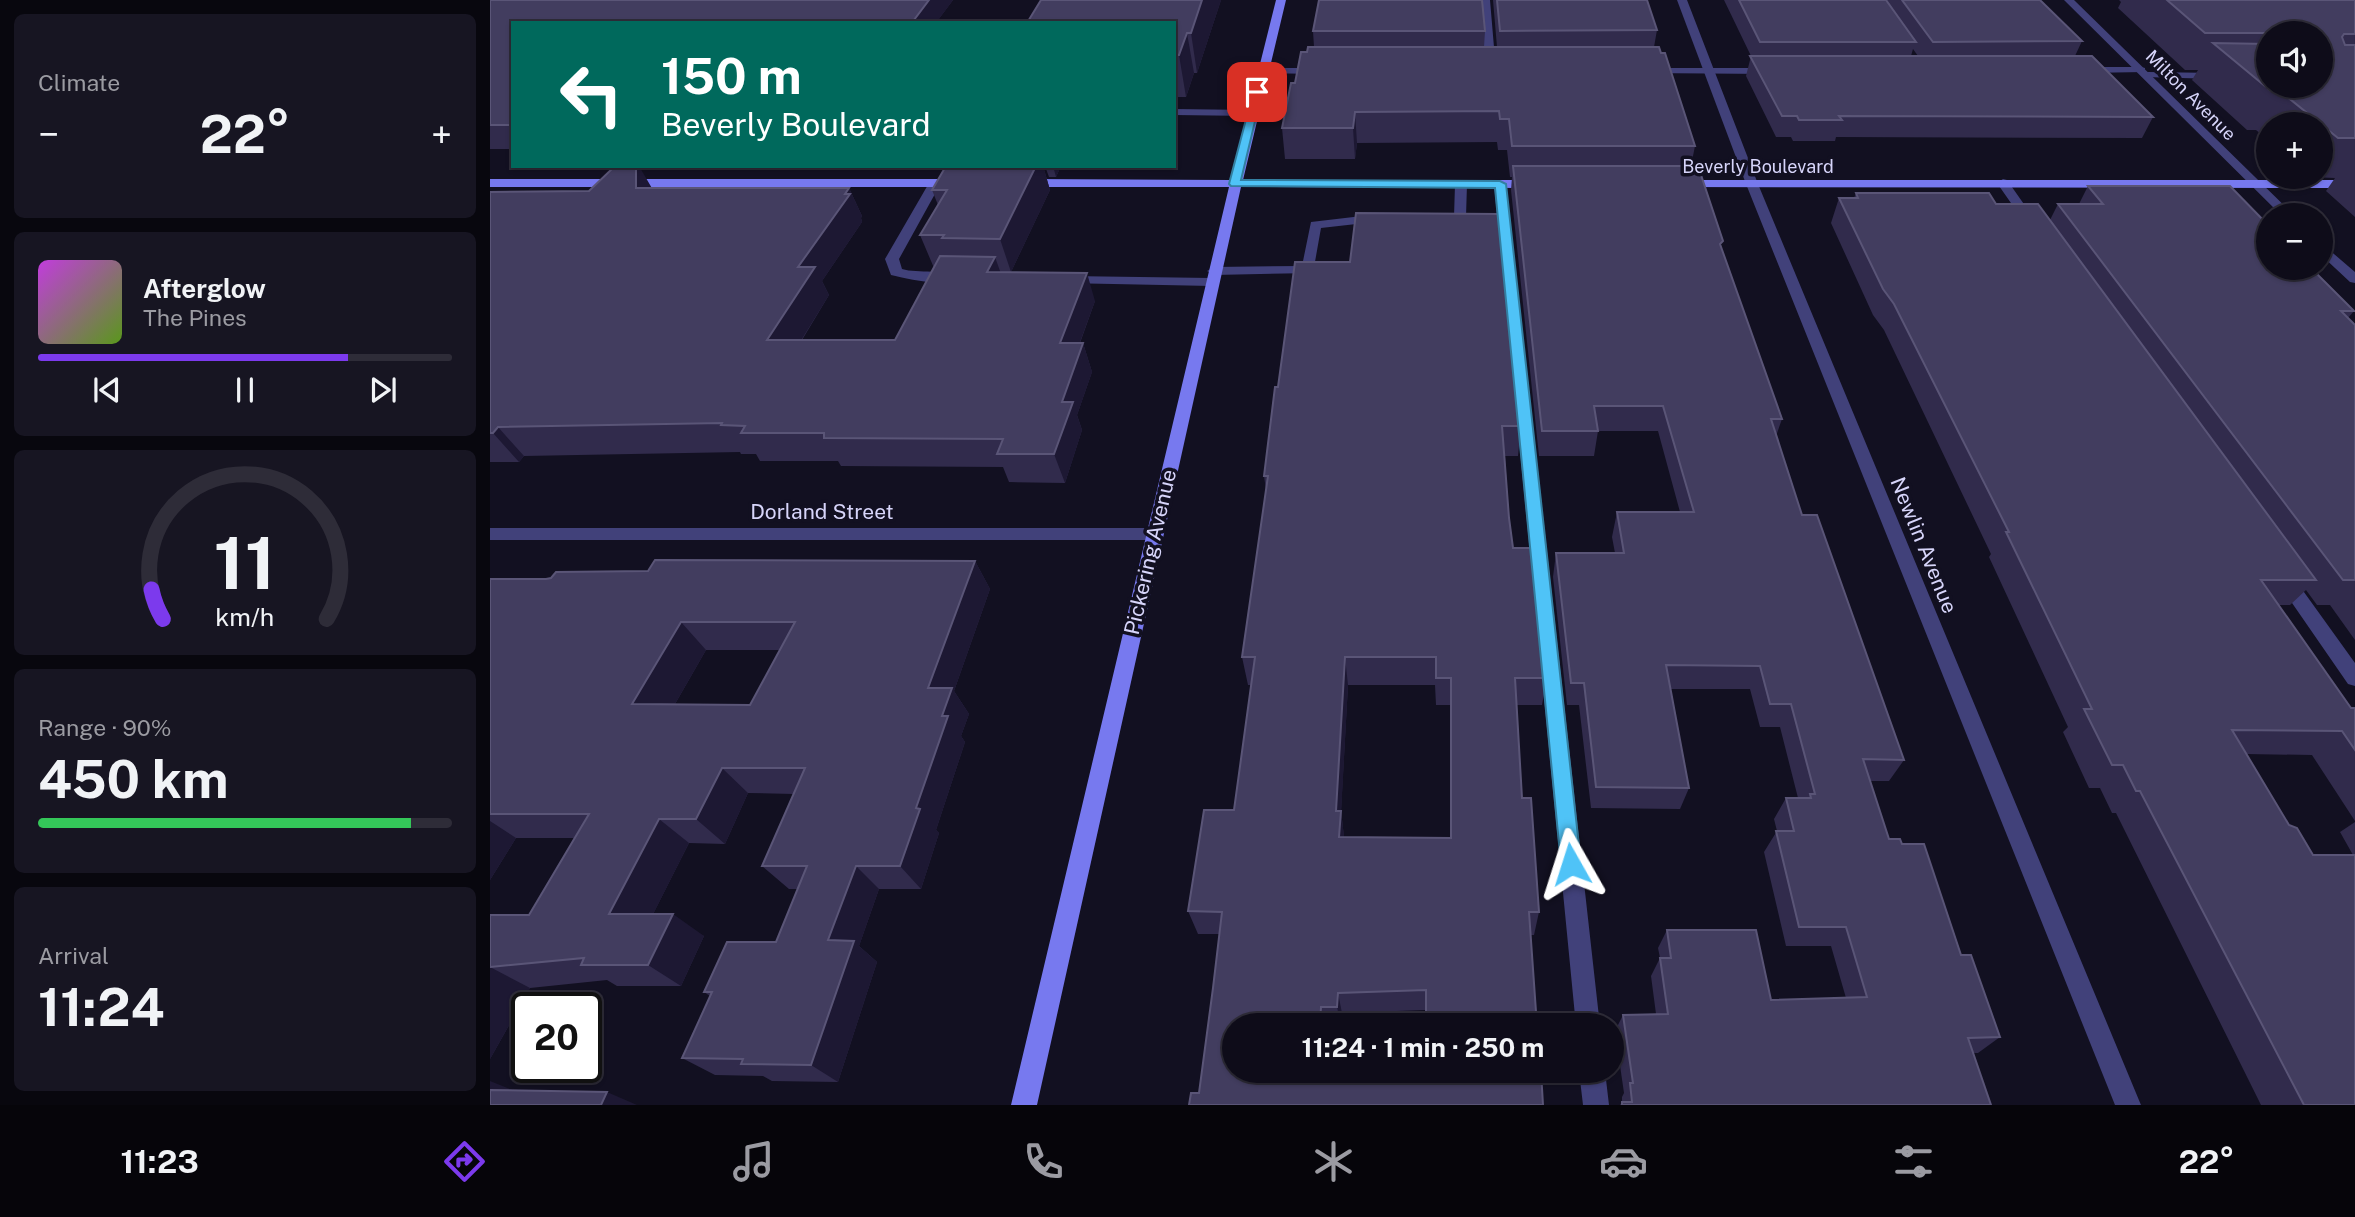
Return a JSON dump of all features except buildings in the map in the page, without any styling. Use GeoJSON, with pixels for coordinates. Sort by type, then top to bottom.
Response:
{"type":"FeatureCollection","features":[{"type":"Feature","properties":{"kind":"street","name":"Pickering Avenue"},"geometry":{"type":"LineString","coordinates":[[1024,1105],[1234,184],[1281,0]]}},
{"type":"Feature","properties":{"kind":"street"},"geometry":{"type":"LineString","coordinates":[[1485,0],[1491,71]]}},
{"type":"Feature","properties":{"kind":"street","name":"Newlin Avenue"},"geometry":{"type":"LineString","coordinates":[[1682,0],[1752,184],[2128,1105]]}},
{"type":"Feature","properties":{"kind":"street","name":"Milton Avenue"},"geometry":{"type":"LineString","coordinates":[[2069,0],[2276,203]]}},
{"type":"Feature","properties":{"kind":"street"},"geometry":{"type":"LineString","coordinates":[[2072,70],[2232,76]]}},
{"type":"Feature","properties":{"kind":"street"},"geometry":{"type":"LineString","coordinates":[[1262,71],[1330,71]]}},
{"type":"Feature","properties":{"kind":"street"},"geometry":{"type":"LineString","coordinates":[[1478,71],[1504,71]]}},
{"type":"Feature","properties":{"kind":"street"},"geometry":{"type":"LineString","coordinates":[[1641,71],[1788,71]]}},
{"type":"Feature","properties":{"kind":"street"},"geometry":{"type":"LineString","coordinates":[[1176,112],[1252,113]]}},
{"type":"Feature","properties":{"kind":"street"},"geometry":{"type":"LineString","coordinates":[[1037,183],[1044,168]]}},
{"type":"Feature","properties":{"kind":"street"},"geometry":{"type":"LineString","coordinates":[[490,183],[974,183]]}},
{"type":"Feature","properties":{"kind":"street"},"geometry":{"type":"LineString","coordinates":[[935,183],[892,260],[896,272],[914,277],[968,278]]}},
{"type":"Feature","properties":{"kind":"street"},"geometry":{"type":"LineString","coordinates":[[1012,183],[1540,184]]}},
{"type":"Feature","properties":{"kind":"street"},"geometry":{"type":"LineString","coordinates":[[2003,183],[2043,240]]}},
{"type":"Feature","properties":{"kind":"street"},"geometry":{"type":"LineString","coordinates":[[1459,217],[1461,184]]}},
{"type":"Feature","properties":{"kind":"street"},"geometry":{"type":"LineString","coordinates":[[1500,184],[1498,217],[1587,1013]]}},
{"type":"Feature","properties":{"kind":"street","name":"Beverly Boulevard"},"geometry":{"type":"LineString","coordinates":[[1673,184],[2355,184]]}},
{"type":"Feature","properties":{"kind":"street"},"geometry":{"type":"LineString","coordinates":[[1049,279],[1213,276],[1308,270],[1315,225],[1397,215]]}},
{"type":"Feature","properties":{"kind":"street"},"geometry":{"type":"LineString","coordinates":[[2333,258],[2355,279]]}},
{"type":"Feature","properties":{"kind":"street","name":"Dorland Street"},"geometry":{"type":"LineString","coordinates":[[490,534],[1154,534]]}},
{"type":"Feature","properties":{"kind":"street"},"geometry":{"type":"LineString","coordinates":[[2275,565],[2355,678]]}},
{"type":"Feature","properties":{"kind":"street"},"geometry":{"type":"LineString","coordinates":[[1593,1083],[1596,1105]]}},
{"type":"Feature","properties":{"kind":"route"},"geometry":{"type":"LineString","coordinates":[[1257,92],[1234,184],[1500,184],[1571,864]]}}]}
